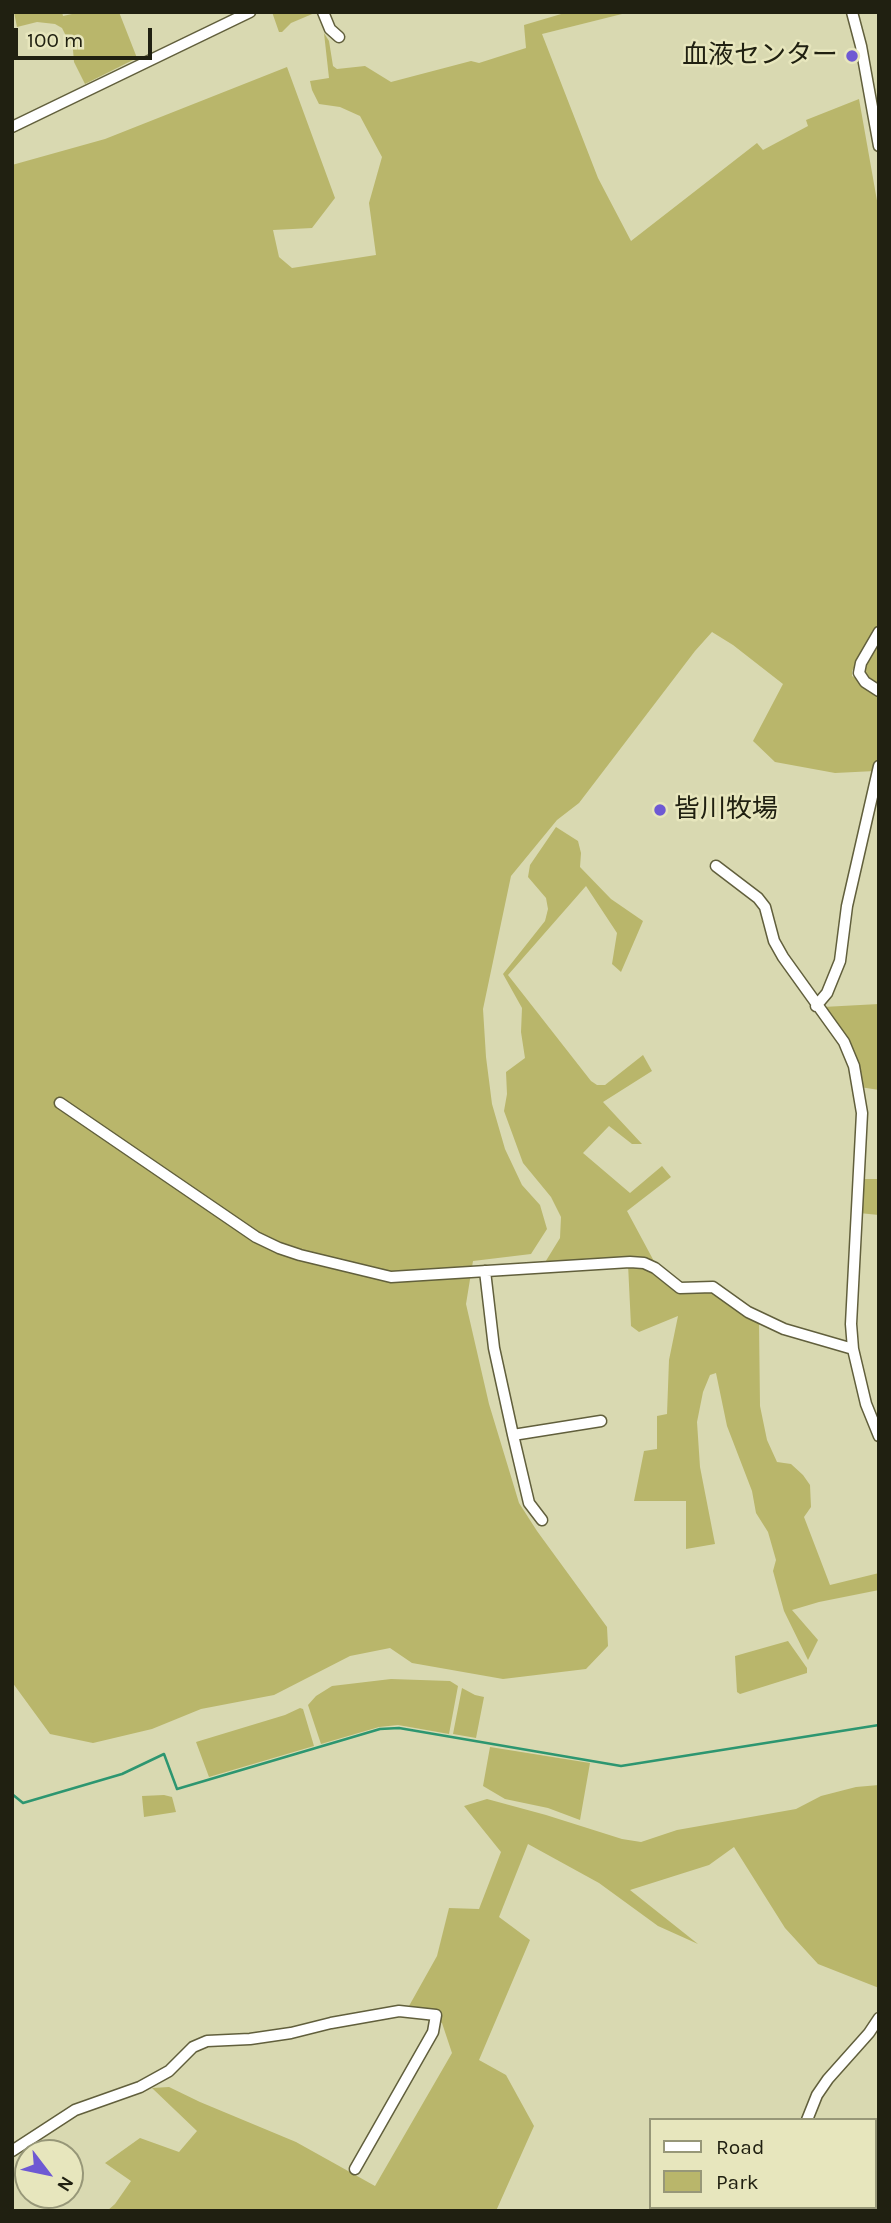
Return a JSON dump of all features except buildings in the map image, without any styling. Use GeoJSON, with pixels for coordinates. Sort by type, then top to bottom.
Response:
{"type":"FeatureCollection","features":[{"type":"Feature","properties":{"kind":"street"},"geometry":{"type":"LineString","coordinates":[[12,127],[250,12]]}},
{"type":"Feature","properties":{"kind":"street"},"geometry":{"type":"LineString","coordinates":[[323,12],[330,29],[339,37]]}},
{"type":"Feature","properties":{"kind":"street"},"geometry":{"type":"LineString","coordinates":[[852,12],[861,46],[879,146]]}},
{"type":"Feature","properties":{"kind":"street"},"geometry":{"type":"LineString","coordinates":[[879,632],[861,663],[859,673],[865,682],[879,691]]}},
{"type":"Feature","properties":{"kind":"street"},"geometry":{"type":"LineString","coordinates":[[816,1006],[827,993],[840,961],[847,906],[879,766]]}},
{"type":"Feature","properties":{"kind":"street"},"geometry":{"type":"LineString","coordinates":[[716,866],[758,898],[765,907],[774,941],[851,1054],[862,1113],[851,1324],[853,1349],[866,1404],[879,1436]]}},
{"type":"Feature","properties":{"kind":"street"},"geometry":{"type":"LineString","coordinates":[[60,1102],[256,1237],[279,1248],[391,1277],[644,1263],[655,1268],[680,1288],[713,1287],[748,1312],[784,1329],[853,1349]]}},
{"type":"Feature","properties":{"kind":"street"},"geometry":{"type":"LineString","coordinates":[[485,1271],[494,1348],[513,1435],[530,1503],[542,1520]]}},
{"type":"Feature","properties":{"kind":"street"},"geometry":{"type":"LineString","coordinates":[[513,1435],[601,1421]]}},
{"type":"Feature","properties":{"kind":"street"},"geometry":{"type":"LineString","coordinates":[[12,2151],[75,2110],[140,2087],[169,2071],[193,2046],[207,2041],[291,2034],[331,2023],[399,2011],[436,2015],[433,2032],[355,2169]]}},
{"type":"Feature","properties":{"kind":"street"},"geometry":{"type":"LineString","coordinates":[[808,2118],[817,2095],[828,2079],[879,2018]]}},
{"type":"Feature","properties":{"kind":"green space"},"geometry":{"type":"Polygon","coordinates":[[[14,12],[62,12],[63,16],[81,12],[119,12],[137,58],[85,84],[62,28],[55,24],[37,22],[17,27],[14,12]]]}},
{"type":"Feature","properties":{"kind":"green space"},"geometry":{"type":"Polygon","coordinates":[[[272,12],[317,12],[291,23],[279,32],[272,12]]]}},
{"type":"Feature","properties":{"kind":"green space"},"geometry":{"type":"Polygon","coordinates":[[[568,12],[630,12],[542,34],[598,178],[631,241],[757,143],[763,150],[808,126],[806,120],[859,99],[879,212],[879,627],[852,671],[852,676],[879,694],[879,756],[875,771],[835,773],[775,762],[753,741],[783,684],[712,632],[579,803],[557,820],[511,876],[483,1009],[486,1057],[492,1104],[505,1149],[522,1185],[540,1205],[547,1229],[531,1254],[473,1261],[466,1304],[489,1404],[519,1503],[607,1627],[608,1646],[586,1669],[503,1679],[412,1663],[390,1648],[350,1656],[274,1695],[201,1709],[152,1729],[93,1743],[50,1734],[12,1682],[12,165],[105,139],[287,67],[335,198],[312,228],[273,230],[279,257],[292,268],[376,255],[369,203],[382,157],[360,116],[340,107],[319,104],[312,90],[310,81],[329,78],[324,33],[329,41],[333,66],[337,69],[365,66],[391,82],[471,61],[479,63],[526,48],[524,25],[568,12]]]}},
{"type":"Feature","properties":{"kind":"green space"},"geometry":{"type":"Polygon","coordinates":[[[879,639],[879,688],[863,677],[863,665],[879,639]]]}},
{"type":"Feature","properties":{"kind":"green space"},"geometry":{"type":"Polygon","coordinates":[[[556,827],[578,841],[580,867],[611,899],[643,921],[621,972],[612,964],[617,933],[586,886],[508,975],[591,1081],[597,1085],[605,1085],[643,1055],[652,1071],[603,1102],[642,1144],[632,1144],[609,1126],[583,1153],[630,1193],[662,1166],[671,1177],[627,1211],[656,1265],[544,1264],[560,1238],[561,1217],[551,1197],[523,1163],[504,1111],[507,1094],[506,1072],[525,1058],[521,1032],[522,1008],[503,974],[545,921],[548,909],[546,898],[528,877],[530,865],[556,827]]]}},
{"type":"Feature","properties":{"kind":"green space"},"geometry":{"type":"Polygon","coordinates":[[[879,1004],[879,1090],[860,1087],[823,1007],[879,1004]]]}},
{"type":"Feature","properties":{"kind":"green space"},"geometry":{"type":"Polygon","coordinates":[[[860,1179],[879,1179],[879,1215],[859,1213],[860,1179]]]}},
{"type":"Feature","properties":{"kind":"green space"},"geometry":{"type":"Polygon","coordinates":[[[628,1264],[653,1272],[681,1293],[712,1289],[759,1322],[760,1406],[767,1440],[777,1462],[791,1464],[810,1485],[811,1507],[804,1517],[830,1585],[879,1573],[879,1590],[792,1610],[818,1640],[808,1660],[784,1611],[773,1571],[776,1560],[768,1532],[756,1513],[752,1491],[727,1426],[716,1373],[710,1375],[703,1392],[697,1422],[700,1467],[715,1544],[686,1549],[686,1501],[634,1501],[644,1451],[657,1449],[657,1416],[667,1414],[669,1360],[678,1316],[639,1332],[631,1326],[628,1264]]]}},
{"type":"Feature","properties":{"kind":"green space"},"geometry":{"type":"Polygon","coordinates":[[[788,1641],[807,1668],[807,1673],[740,1694],[737,1692],[735,1656],[788,1641]]]}},
{"type":"Feature","properties":{"kind":"green space"},"geometry":{"type":"Polygon","coordinates":[[[391,1679],[450,1681],[458,1686],[449,1734],[398,1725],[379,1727],[321,1744],[308,1705],[316,1696],[332,1686],[391,1679]]]}},
{"type":"Feature","properties":{"kind":"green space"},"geometry":{"type":"Polygon","coordinates":[[[462,1688],[484,1697],[476,1738],[453,1734],[462,1688]]]}},
{"type":"Feature","properties":{"kind":"green space"},"geometry":{"type":"Polygon","coordinates":[[[303,1709],[314,1746],[209,1777],[196,1742],[303,1709]]]}},
{"type":"Feature","properties":{"kind":"green space"},"geometry":{"type":"Polygon","coordinates":[[[490,1747],[590,1763],[580,1820],[548,1808],[505,1799],[483,1786],[490,1747]]]}},
{"type":"Feature","properties":{"kind":"green space"},"geometry":{"type":"Polygon","coordinates":[[[879,1785],[879,1988],[818,1964],[785,1928],[734,1847],[709,1865],[630,1890],[698,1944],[658,1926],[599,1883],[528,1844],[499,1917],[530,1940],[479,2060],[506,2075],[534,2126],[496,2211],[107,2211],[131,2181],[105,2163],[140,2138],[179,2152],[197,2131],[152,2088],[169,2087],[296,2142],[375,2186],[452,2053],[442,2023],[409,2006],[437,1956],[449,1908],[479,1909],[501,1852],[464,1806],[487,1799],[622,1839],[641,1842],[677,1830],[796,1809],[821,1796],[856,1787],[879,1785]]]}},
{"type":"Feature","properties":{"kind":"green space"},"geometry":{"type":"Polygon","coordinates":[[[142,1796],[172,1797],[176,1812],[144,1817],[142,1796]]]}},
{"type":"Feature","properties":{"kind":"waterway"},"geometry":{"type":"LineString","coordinates":[[12,1794],[23,1803],[122,1774],[164,1754],[177,1789],[380,1729],[399,1728],[621,1766],[879,1725]]}},
{"type":"Feature","properties":{"kind":"place","name":"血液センター"},"geometry":{"type":"Point","coordinates":[852,56]}},
{"type":"Feature","properties":{"kind":"place","name":"皆川牧場"},"geometry":{"type":"Point","coordinates":[660,810]}}]}
